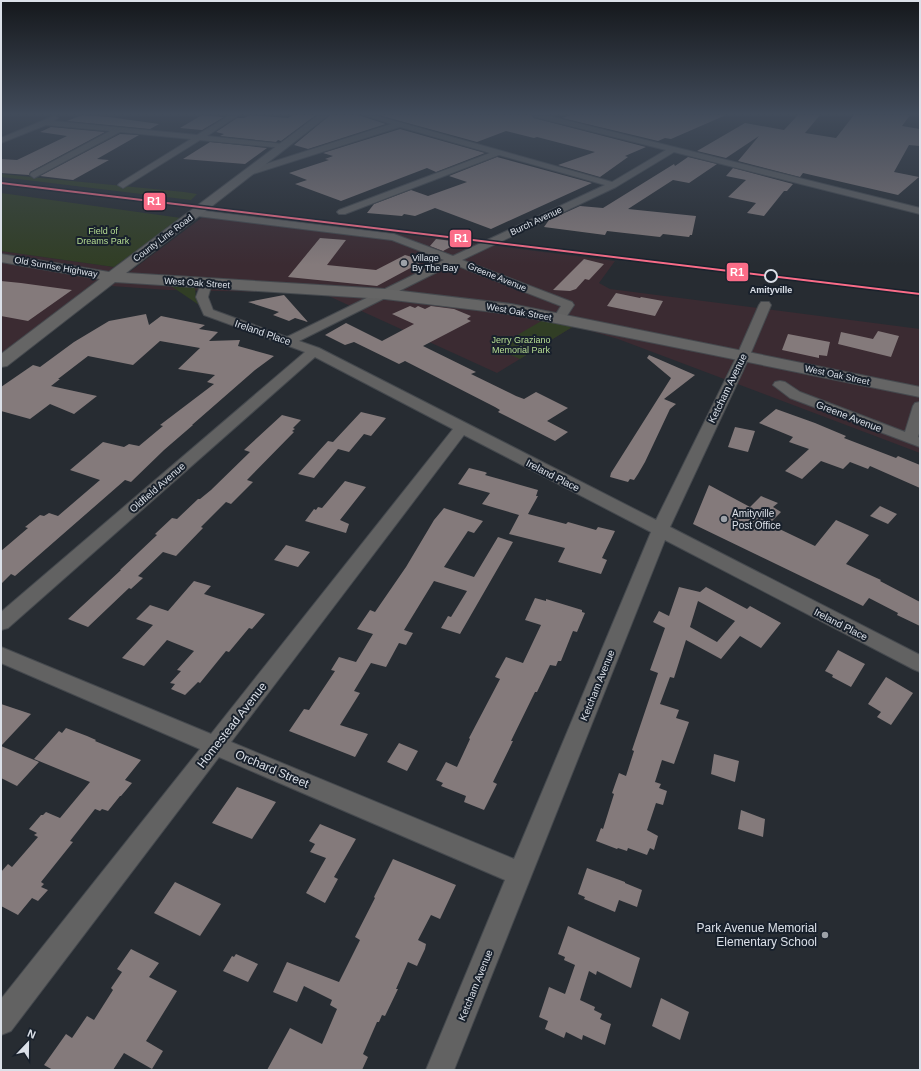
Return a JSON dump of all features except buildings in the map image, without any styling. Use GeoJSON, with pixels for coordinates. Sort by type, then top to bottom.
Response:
{"type":"FeatureCollection","features":[{"type":"Feature","properties":{"kind":"main road","name":"County Line Road"},"geometry":{"type":"LineString","coordinates":[[1,362],[259,165]]}},
{"type":"Feature","properties":{"kind":"main road","name":"Old Sunrise Highway"},"geometry":{"type":"LineString","coordinates":[[1,258],[112,277]]}},
{"type":"Feature","properties":{"kind":"main road","name":"West Oak Street"},"geometry":{"type":"LineString","coordinates":[[112,277],[385,294],[510,310],[743,355],[920,392]]}},
{"type":"Feature","properties":{"kind":"street"},"geometry":{"type":"LineString","coordinates":[[34,175],[53,165]]}},
{"type":"Feature","properties":{"kind":"street"},"geometry":{"type":"LineString","coordinates":[[123,185],[155,165]]}},
{"type":"Feature","properties":{"kind":"street"},"geometry":{"type":"LineString","coordinates":[[250,172],[272,165]]}},
{"type":"Feature","properties":{"kind":"street"},"geometry":{"type":"LineString","coordinates":[[342,212],[466,165]]}},
{"type":"Feature","properties":{"kind":"street"},"geometry":{"type":"LineString","coordinates":[[544,165],[613,185]]}},
{"type":"Feature","properties":{"kind":"street","name":"Burch Avenue"},"geometry":{"type":"LineString","coordinates":[[290,341],[453,260],[613,185],[646,165]]}},
{"type":"Feature","properties":{"kind":"street"},"geometry":{"type":"LineString","coordinates":[[738,165],[920,210]]}},
{"type":"Feature","properties":{"kind":"street","name":"Greene Avenue"},"geometry":{"type":"LineString","coordinates":[[197,213],[394,237],[568,305],[559,319]]}},
{"type":"Feature","properties":{"kind":"street","name":"Ireland Place"},"geometry":{"type":"LineString","coordinates":[[206,284],[202,296],[208,312],[314,350],[920,664]]}},
{"type":"Feature","properties":{"kind":"street","name":"Ketcham Avenue"},"geometry":{"type":"LineString","coordinates":[[440,1070],[660,530],[743,355],[765,305]]}},
{"type":"Feature","properties":{"kind":"street","name":"Oldfield Avenue"},"geometry":{"type":"LineString","coordinates":[[1,623],[314,350]]}},
{"type":"Feature","properties":{"kind":"street","name":"Greene Avenue"},"geometry":{"type":"LineString","coordinates":[[780,385],[795,394],[915,441]]}},
{"type":"Feature","properties":{"kind":"street"},"geometry":{"type":"LineString","coordinates":[[915,441],[920,406]]}},
{"type":"Feature","properties":{"kind":"street","name":"Homestead Avenue"},"geometry":{"type":"LineString","coordinates":[[1,1021],[462,428]]}},
{"type":"Feature","properties":{"kind":"street","name":"Orchard Street"},"geometry":{"type":"LineString","coordinates":[[1,655],[520,874]]}},
{"type":"Feature","properties":{"kind":"shaded area"},"geometry":{"type":"Polygon","coordinates":[[[212,210],[615,261],[599,283],[610,289],[920,329],[920,453],[618,339],[574,326],[497,373],[322,293],[168,290],[111,286],[212,210]]]}},
{"type":"Feature","properties":{"kind":"shaded area"},"geometry":{"type":"Polygon","coordinates":[[[1,251],[114,267],[1,356],[1,251]]]}},
{"type":"Feature","properties":{"kind":"green space"},"geometry":{"type":"Polygon","coordinates":[[[1,174],[197,194],[191,200],[1,177],[1,174]]]}},
{"type":"Feature","properties":{"kind":"green space","name":"Field of Dreams Park"},"geometry":{"type":"Polygon","coordinates":[[[1,193],[181,218],[114,267],[1,251],[1,193]]]}},
{"type":"Feature","properties":{"kind":"green space"},"geometry":{"type":"Polygon","coordinates":[[[171,286],[195,287],[196,299],[199,305],[171,286]]]}},
{"type":"Feature","properties":{"kind":"green space","name":"Jerry Graziano Memorial Park"},"geometry":{"type":"Polygon","coordinates":[[[543,320],[574,326],[520,359],[495,348],[543,320]]]}},
{"type":"Feature","properties":{"kind":"transit line","name":"R1"},"geometry":{"type":"LineString","coordinates":[[1,183],[920,294]]}},
{"type":"Feature","properties":{"kind":"place","name":"Village By The Bay"},"geometry":{"type":"Point","coordinates":[404,263]}},
{"type":"Feature","properties":{"kind":"place","name":"Amityville"},"geometry":{"type":"Point","coordinates":[771,276]}},
{"type":"Feature","properties":{"kind":"place","name":"Amityville Post Office"},"geometry":{"type":"Point","coordinates":[724,519]}},
{"type":"Feature","properties":{"kind":"place","name":"Park Avenue Memorial Elementary School"},"geometry":{"type":"Point","coordinates":[825,935]}}]}
